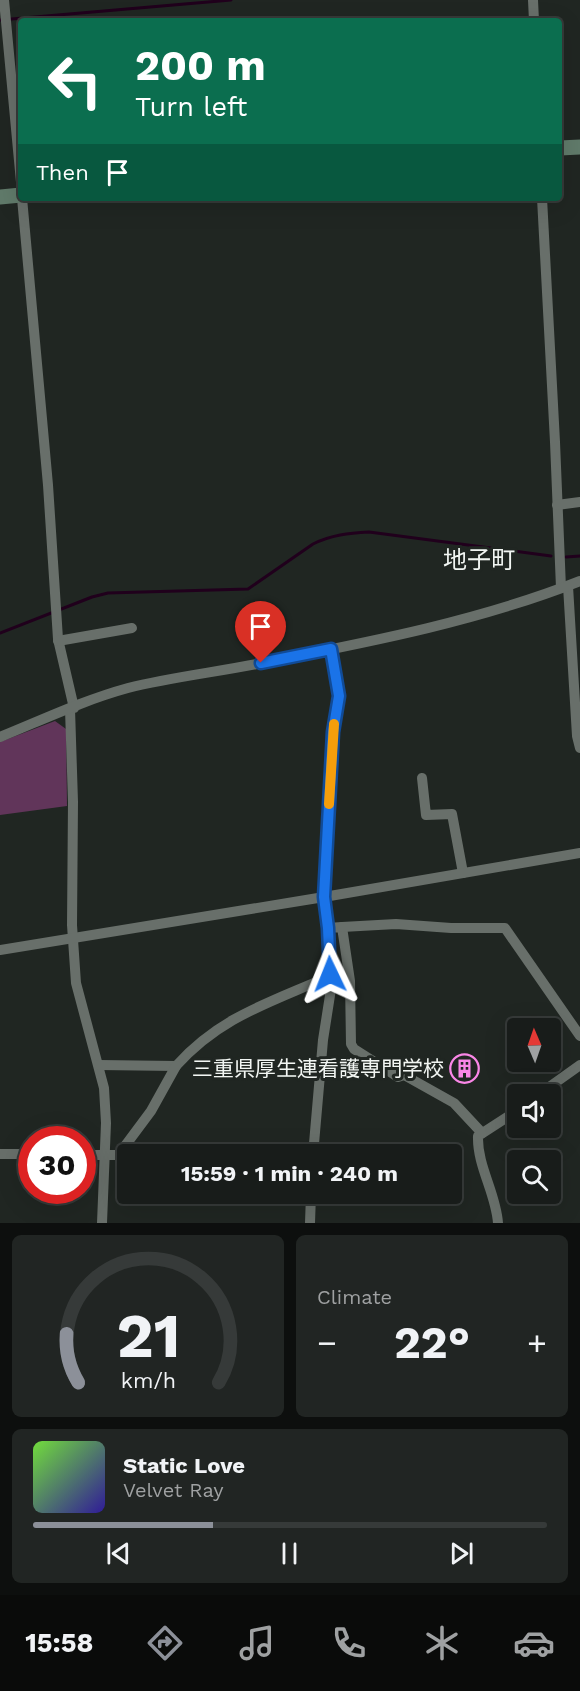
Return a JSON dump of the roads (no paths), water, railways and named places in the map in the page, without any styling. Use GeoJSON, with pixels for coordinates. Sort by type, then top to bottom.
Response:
{"type":"FeatureCollection","features":[{"type":"Feature","properties":{"kind":"street"},"geometry":{"type":"LineString","coordinates":[[532,0],[534,18]]}},
{"type":"Feature","properties":{"kind":"street"},"geometry":{"type":"LineString","coordinates":[[5,6],[18,151]]}},
{"type":"Feature","properties":{"kind":"street"},"geometry":{"type":"LineString","coordinates":[[562,148],[580,147]]}},
{"type":"Feature","properties":{"kind":"street"},"geometry":{"type":"LineString","coordinates":[[0,197],[18,197]]}},
{"type":"Feature","properties":{"kind":"street"},"geometry":{"type":"LineString","coordinates":[[22,201],[57,602],[58,641],[72,709],[72,925],[76,983],[104,1088],[106,1123],[102,1223]]}},
{"type":"Feature","properties":{"kind":"street"},"geometry":{"type":"LineString","coordinates":[[542,201],[557,505],[577,736],[580,748]]}},
{"type":"Feature","properties":{"kind":"street"},"geometry":{"type":"LineString","coordinates":[[557,505],[580,502]]}},
{"type":"Feature","properties":{"kind":"street"},"geometry":{"type":"LineString","coordinates":[[0,737],[117,692],[152,683],[411,632],[525,602],[580,581]]}},
{"type":"Feature","properties":{"kind":"street"},"geometry":{"type":"LineString","coordinates":[[58,641],[132,628]]}},
{"type":"Feature","properties":{"kind":"street"},"geometry":{"type":"LineString","coordinates":[[314,1144],[323,1040],[331,988],[324,897],[333,732],[339,696],[331,649]]}},
{"type":"Feature","properties":{"kind":"street"},"geometry":{"type":"LineString","coordinates":[[422,778],[426,815],[452,814],[463,873]]}},
{"type":"Feature","properties":{"kind":"street"},"geometry":{"type":"LineString","coordinates":[[0,951],[580,853]]}},
{"type":"Feature","properties":{"kind":"street"},"geometry":{"type":"LineString","coordinates":[[328,928],[396,924],[451,928],[505,928],[580,1036]]}},
{"type":"Feature","properties":{"kind":"street"},"geometry":{"type":"LineString","coordinates":[[342,927],[350,981],[351,1044],[354,1049],[398,1077],[404,1075],[454,1103],[482,1133]]}},
{"type":"Feature","properties":{"kind":"street"},"geometry":{"type":"LineString","coordinates":[[126,1144],[151,1111],[176,1066],[194,1046],[251,1010],[330,974]]}},
{"type":"Feature","properties":{"kind":"street"},"geometry":{"type":"LineString","coordinates":[[99,1065],[176,1066]]}},
{"type":"Feature","properties":{"kind":"street"},"geometry":{"type":"LineString","coordinates":[[553,1084],[580,1065]]}},
{"type":"Feature","properties":{"kind":"street"},"geometry":{"type":"LineString","coordinates":[[498,1223],[497,1209],[478,1136],[507,1117]]}},
{"type":"Feature","properties":{"kind":"street"},"geometry":{"type":"LineString","coordinates":[[0,1154],[18,1154]]}},
{"type":"Feature","properties":{"kind":"street"},"geometry":{"type":"LineString","coordinates":[[96,1155],[117,1154]]}},
{"type":"Feature","properties":{"kind":"street"},"geometry":{"type":"LineString","coordinates":[[310,1223],[311,1204]]}},
{"type":"Feature","properties":{"kind":"waterway"},"geometry":{"type":"LineString","coordinates":[[23,18],[231,0]]}},
{"type":"Feature","properties":{"kind":"waterway"},"geometry":{"type":"LineString","coordinates":[[0,20],[18,18]]}},
{"type":"Feature","properties":{"kind":"waterway"},"geometry":{"type":"LineString","coordinates":[[0,633],[92,597],[108,593],[248,589],[313,544],[327,538],[347,534],[369,532],[551,556]]}},
{"type":"Feature","properties":{"kind":"waterway"},"geometry":{"type":"LineString","coordinates":[[566,557],[580,556]]}},
{"type":"Feature","properties":{"kind":"place","name":"三重県厚生連看護専門学校"},"geometry":{"type":"Point","coordinates":[465,1069]}},
{"type":"Feature","properties":{"kind":"district","name":"地子町"},"geometry":{"type":"Point","coordinates":[479,560]}}]}
